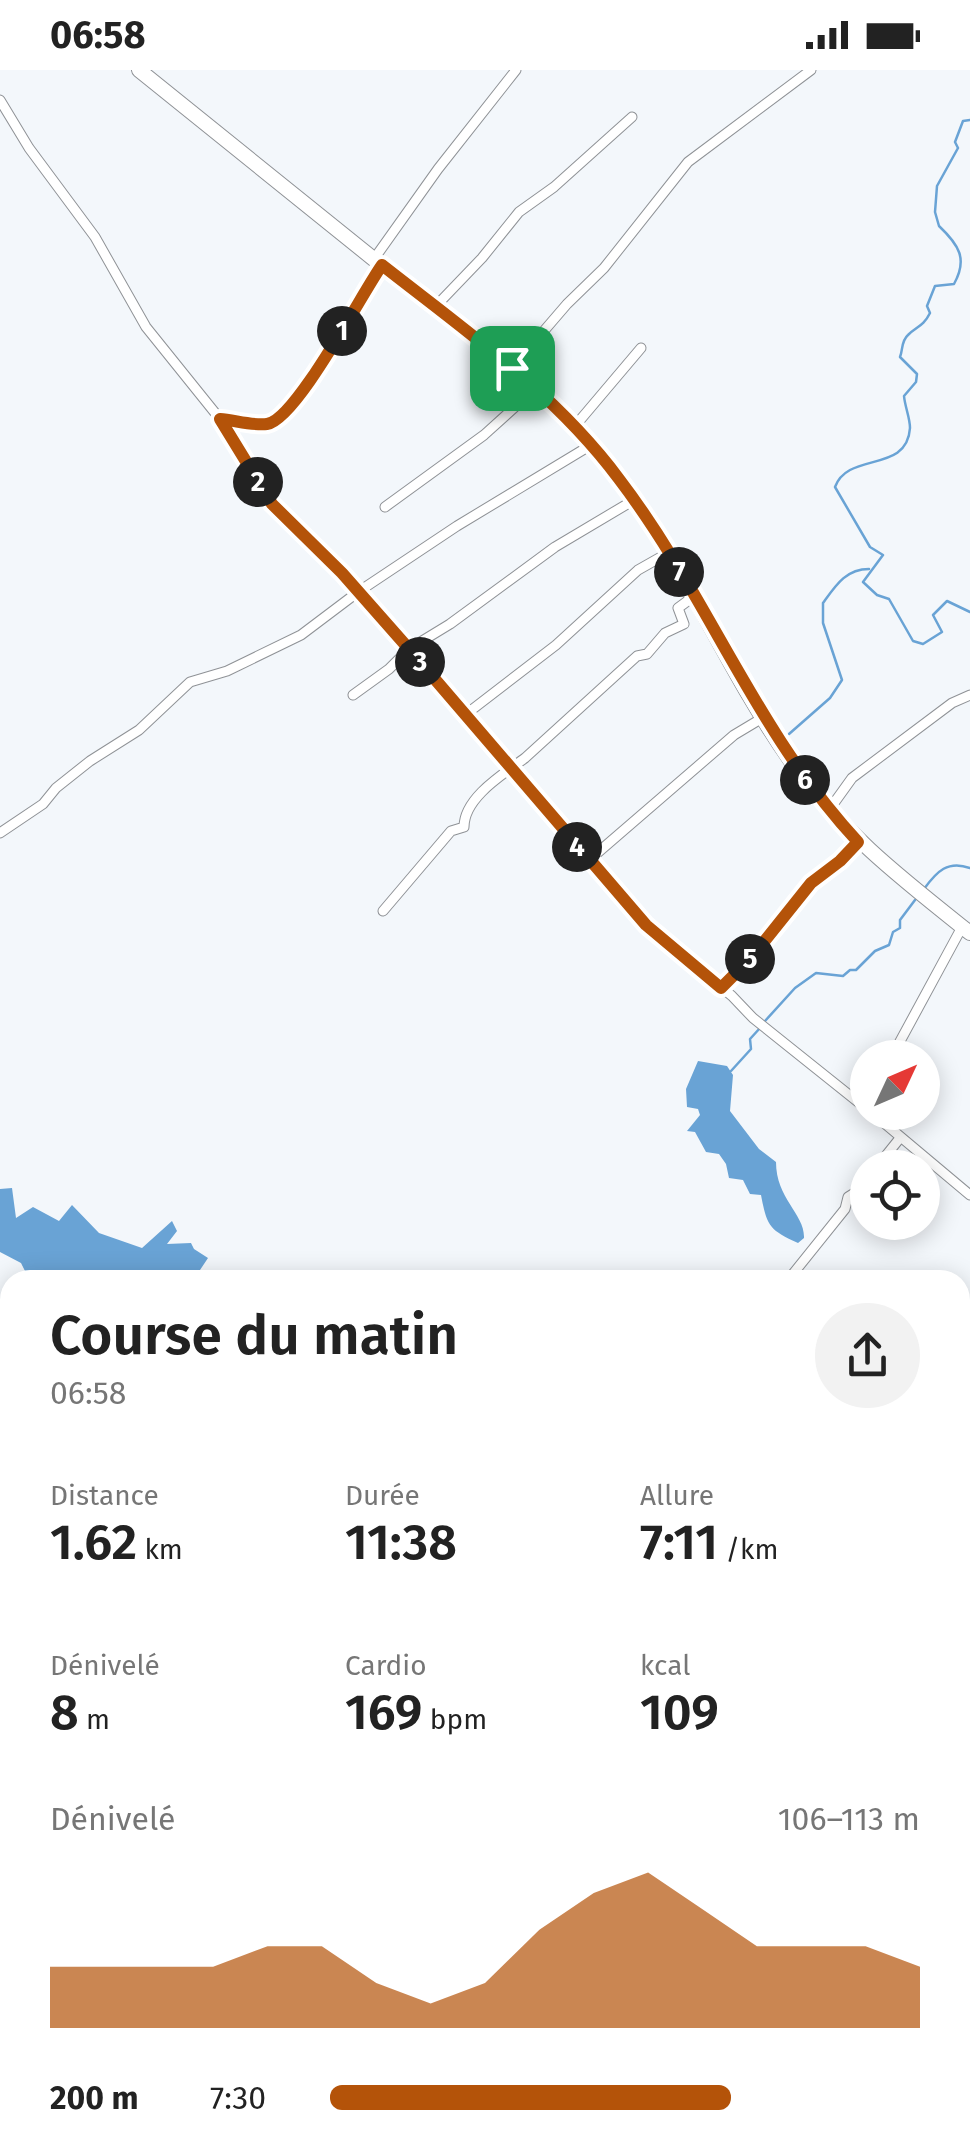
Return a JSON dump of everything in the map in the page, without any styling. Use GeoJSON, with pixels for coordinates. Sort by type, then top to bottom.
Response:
{"type":"FeatureCollection","features":[{"type":"Feature","properties":{"kind":"main road"},"geometry":{"type":"LineString","coordinates":[[138,70],[512,368],[574,426],[634,500],[765,721],[829,810],[858,842],[966,930]]}},
{"type":"Feature","properties":{"kind":"street"},"geometry":{"type":"LineString","coordinates":[[220,419],[267,424],[308,383],[438,169],[516,70]]}},
{"type":"Feature","properties":{"kind":"street"},"geometry":{"type":"LineString","coordinates":[[512,368],[604,268],[688,162],[811,70]]}},
{"type":"Feature","properties":{"kind":"street"},"geometry":{"type":"LineString","coordinates":[[0,100],[95,237],[146,327],[220,419],[272,504],[409,649],[646,925],[850,1096]]}},
{"type":"Feature","properties":{"kind":"street"},"geometry":{"type":"LineString","coordinates":[[435,307],[519,212],[559,183],[632,117]]}},
{"type":"Feature","properties":{"kind":"street"},"geometry":{"type":"LineString","coordinates":[[574,426],[642,348]]}},
{"type":"Feature","properties":{"kind":"street"},"geometry":{"type":"LineString","coordinates":[[385,506],[484,435],[536,388]]}},
{"type":"Feature","properties":{"kind":"street"},"geometry":{"type":"LineString","coordinates":[[0,833],[43,804],[56,788],[90,761],[139,730],[190,682],[227,670],[301,636],[456,526],[591,446]]}},
{"type":"Feature","properties":{"kind":"street"},"geometry":{"type":"LineString","coordinates":[[353,695],[409,649],[556,547],[634,500]]}},
{"type":"Feature","properties":{"kind":"street"},"geometry":{"type":"LineString","coordinates":[[465,714],[556,645],[623,582],[668,553]]}},
{"type":"Feature","properties":{"kind":"street"},"geometry":{"type":"LineString","coordinates":[[383,912],[451,832],[464,827],[470,806],[508,766],[525,758],[637,656],[647,654],[665,634],[684,624],[678,609],[694,597]]}},
{"type":"Feature","properties":{"kind":"street"},"geometry":{"type":"LineString","coordinates":[[829,810],[852,778],[954,702],[970,695]]}},
{"type":"Feature","properties":{"kind":"street"},"geometry":{"type":"LineString","coordinates":[[588,861],[734,735],[759,720],[765,721]]}},
{"type":"Feature","properties":{"kind":"street"},"geometry":{"type":"LineString","coordinates":[[721,988],[751,958],[811,883],[858,842]]}},
{"type":"Feature","properties":{"kind":"street"},"geometry":{"type":"LineString","coordinates":[[902,1040],[966,930]]}},
{"type":"Feature","properties":{"kind":"street"},"geometry":{"type":"LineString","coordinates":[[891,1130],[970,1195]]}},
{"type":"Feature","properties":{"kind":"street"},"geometry":{"type":"LineString","coordinates":[[890,1150],[900,1138]]}},
{"type":"Feature","properties":{"kind":"street"},"geometry":{"type":"LineString","coordinates":[[796,1270],[845,1208],[850,1195]]}},
{"type":"Feature","properties":{"kind":"water"},"geometry":{"type":"Polygon","coordinates":[[[698,1061],[727,1066],[733,1075],[730,1111],[759,1149],[776,1162],[785,1196],[803,1229],[804,1238],[798,1243],[771,1226],[761,1195],[750,1194],[743,1180],[729,1178],[719,1154],[706,1152],[695,1132],[687,1131],[700,1115],[698,1109],[687,1107],[686,1089],[698,1061]]]}},
{"type":"Feature","properties":{"kind":"water"},"geometry":{"type":"Polygon","coordinates":[[[12,1188],[16,1218],[33,1207],[59,1221],[72,1205],[99,1233],[142,1248],[172,1221],[177,1231],[167,1244],[191,1243],[208,1258],[200,1270],[24,1270],[21,1263],[0,1252],[0,1189],[12,1188]]]}},
{"type":"Feature","properties":{"kind":"waterway"},"geometry":{"type":"LineString","coordinates":[[970,120],[963,121],[955,142],[958,148],[937,186],[935,212],[939,226],[959,253],[958,275],[954,284],[935,286],[927,306],[930,313],[906,337],[900,357],[917,374],[916,382],[904,396],[910,428],[906,442],[899,452],[852,469],[835,487],[870,547],[883,555],[863,582],[877,595],[889,599],[913,641],[923,644],[942,632],[933,615],[947,601],[970,612]]}},
{"type":"Feature","properties":{"kind":"waterway"},"geometry":{"type":"LineString","coordinates":[[789,734],[830,698],[842,680],[823,623],[823,603],[848,575],[869,569]]}},
{"type":"Feature","properties":{"kind":"waterway"},"geometry":{"type":"LineString","coordinates":[[924,889],[944,869],[955,865],[970,868]]}},
{"type":"Feature","properties":{"kind":"waterway"},"geometry":{"type":"LineString","coordinates":[[765,1021],[795,988],[816,973],[843,976],[889,945],[893,932],[900,928],[900,920],[915,900]]}},
{"type":"Feature","properties":{"kind":"waterway"},"geometry":{"type":"LineString","coordinates":[[731,1071],[751,1049],[750,1039],[760,1028]]}},
{"type":"Feature","properties":{"kind":"route"},"geometry":{"type":"LineString","coordinates":[[382,265],[512,368],[574,426],[620,480],[653,526],[788,757],[858,842],[811,883],[751,958],[721,988],[646,925],[342,573],[272,504],[220,419],[267,424],[276,419],[308,383],[382,265]]}}]}
